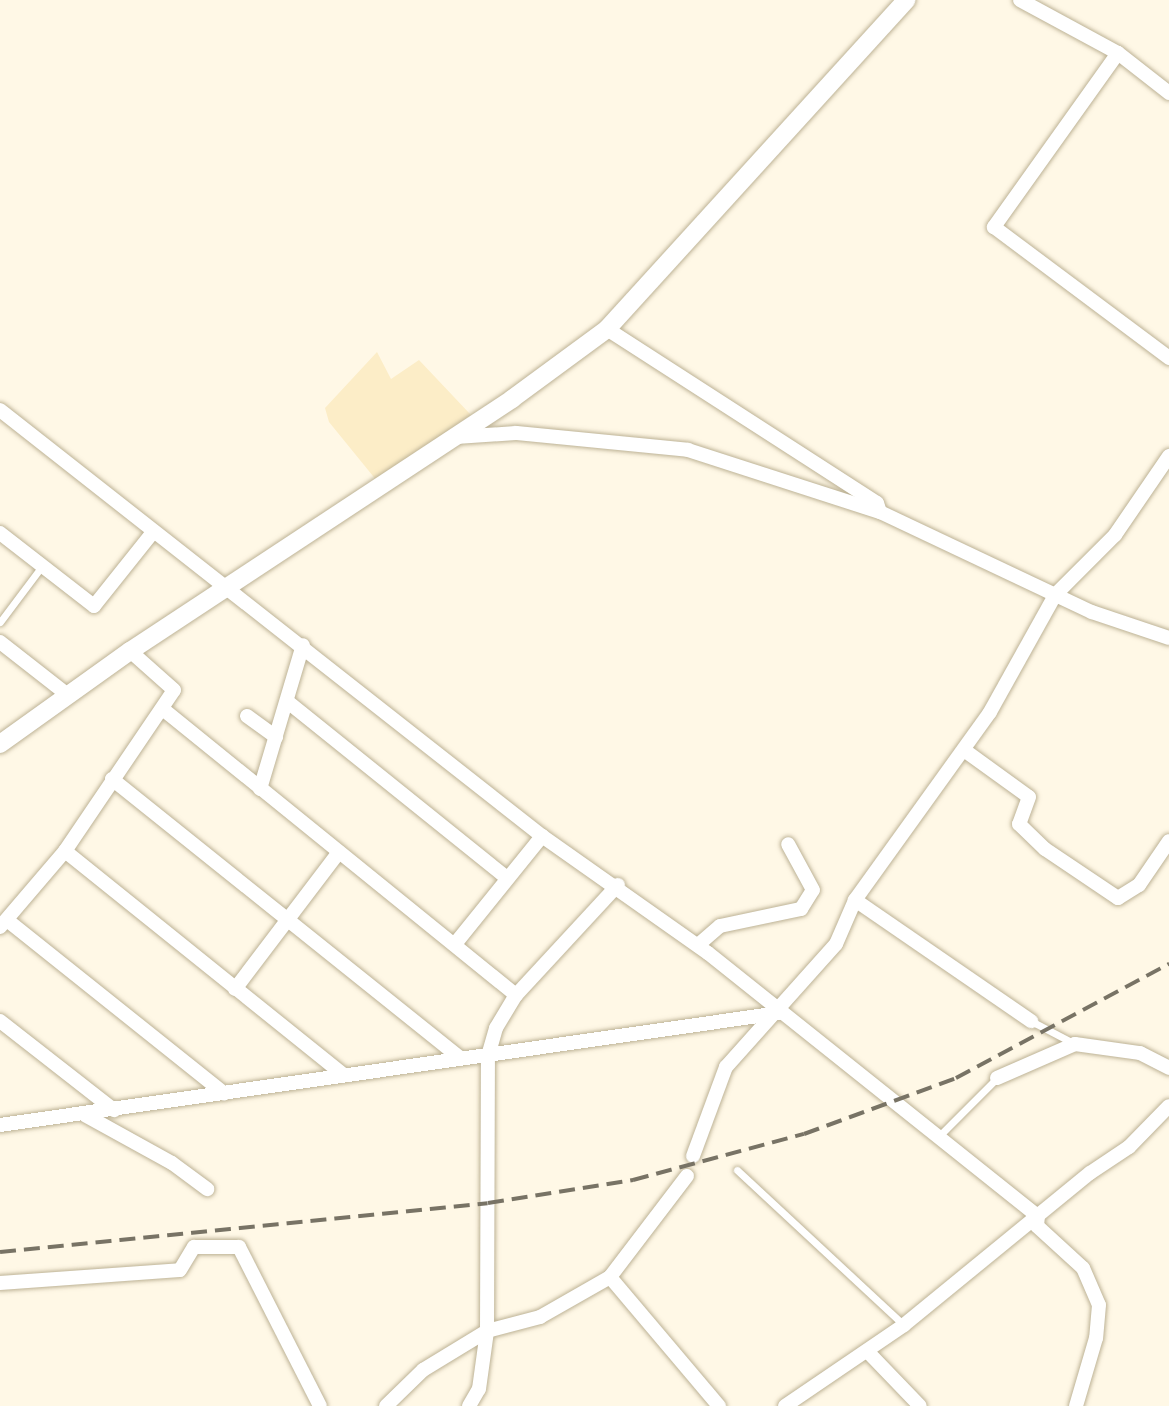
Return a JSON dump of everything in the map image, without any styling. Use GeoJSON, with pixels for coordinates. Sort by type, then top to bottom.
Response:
{"type":"FeatureCollection","features":[{"type":"Feature","properties":{"kind":"street"},"geometry":{"type":"LineString","coordinates":[[0,744],[130,651],[231,588],[456,437],[607,329],[906,0]]}},
{"type":"Feature","properties":{"kind":"street"},"geometry":{"type":"LineString","coordinates":[[1020,0],[1118,53],[1169,93]]}},
{"type":"Feature","properties":{"kind":"street"},"geometry":{"type":"LineString","coordinates":[[1118,53],[994,227],[1166,351]]}},
{"type":"Feature","properties":{"kind":"street"},"geometry":{"type":"LineString","coordinates":[[607,329],[877,503],[880,512]]}},
{"type":"Feature","properties":{"kind":"street"},"geometry":{"type":"LineString","coordinates":[[0,410],[153,532],[231,588],[542,836],[596,877],[618,885],[698,945],[779,1013],[1038,1216]]}},
{"type":"Feature","properties":{"kind":"street"},"geometry":{"type":"LineString","coordinates":[[456,437],[516,433],[688,450],[880,512],[1055,595],[1169,638]]}},
{"type":"Feature","properties":{"kind":"street"},"geometry":{"type":"LineString","coordinates":[[693,1156],[726,1067],[754,1032],[779,1013],[836,944],[855,900],[964,750],[1055,595],[1115,535],[1168,459]]}},
{"type":"Feature","properties":{"kind":"street"},"geometry":{"type":"LineString","coordinates":[[0,533],[94,606],[153,532]]}},
{"type":"Feature","properties":{"kind":"street"},"geometry":{"type":"LineString","coordinates":[[0,642],[69,696]]}},
{"type":"Feature","properties":{"kind":"street"},"geometry":{"type":"LineString","coordinates":[[260,789],[303,645]]}},
{"type":"Feature","properties":{"kind":"street"},"geometry":{"type":"LineString","coordinates":[[130,651],[174,690],[164,710],[112,779],[65,851],[4,923],[224,1093]]}},
{"type":"Feature","properties":{"kind":"street"},"geometry":{"type":"LineString","coordinates":[[288,702],[507,878]]}},
{"type":"Feature","properties":{"kind":"street"},"geometry":{"type":"LineString","coordinates":[[164,710],[516,995]]}},
{"type":"Feature","properties":{"kind":"street"},"geometry":{"type":"LineString","coordinates":[[247,716],[276,737]]}},
{"type":"Feature","properties":{"kind":"street"},"geometry":{"type":"LineString","coordinates":[[964,750],[1029,797],[1019,824],[1045,849],[1118,898],[1139,885],[1169,841]]}},
{"type":"Feature","properties":{"kind":"street"},"geometry":{"type":"LineString","coordinates":[[112,779],[459,1057]]}},
{"type":"Feature","properties":{"kind":"street"},"geometry":{"type":"LineString","coordinates":[[455,944],[542,836]]}},
{"type":"Feature","properties":{"kind":"street"},"geometry":{"type":"LineString","coordinates":[[698,945],[720,926],[801,909],[813,890],[788,844]]}},
{"type":"Feature","properties":{"kind":"street"},"geometry":{"type":"LineString","coordinates":[[65,851],[344,1075]]}},
{"type":"Feature","properties":{"kind":"street"},"geometry":{"type":"LineString","coordinates":[[235,989],[339,852]]}},
{"type":"Feature","properties":{"kind":"street"},"geometry":{"type":"LineString","coordinates":[[469,1406],[479,1389],[487,1331],[488,1056],[496,1028],[516,995],[618,885]]}},
{"type":"Feature","properties":{"kind":"street"},"geometry":{"type":"LineString","coordinates":[[855,900],[1031,1021]]}},
{"type":"Feature","properties":{"kind":"street"},"geometry":{"type":"LineString","coordinates":[[3,1121],[85,1115],[459,1057],[488,1056],[779,1013]]}},
{"type":"Feature","properties":{"kind":"street"},"geometry":{"type":"LineString","coordinates":[[0,1021],[114,1110]]}},
{"type":"Feature","properties":{"kind":"street"},"geometry":{"type":"LineString","coordinates":[[997,1078],[1075,1044],[1140,1053],[1169,1068]]}},
{"type":"Feature","properties":{"kind":"street"},"geometry":{"type":"LineString","coordinates":[[785,1406],[904,1325],[1129,1147],[1169,1106]]}},
{"type":"Feature","properties":{"kind":"street"},"geometry":{"type":"LineString","coordinates":[[85,1115],[172,1163],[207,1189]]}},
{"type":"Feature","properties":{"kind":"street"},"geometry":{"type":"LineString","coordinates":[[386,1406],[423,1370],[487,1331],[540,1317],[610,1277],[687,1176]]}},
{"type":"Feature","properties":{"kind":"street"},"geometry":{"type":"LineString","coordinates":[[1038,1216],[1037,1226],[1083,1268],[1099,1305],[1096,1338],[1076,1406]]}},
{"type":"Feature","properties":{"kind":"street"},"geometry":{"type":"LineString","coordinates":[[0,1283],[180,1270],[194,1247],[239,1247],[320,1406]]}},
{"type":"Feature","properties":{"kind":"street"},"geometry":{"type":"LineString","coordinates":[[610,1277],[719,1406]]}},
{"type":"Feature","properties":{"kind":"street"},"geometry":{"type":"LineString","coordinates":[[867,1351],[920,1406]]}},
{"type":"Feature","properties":{"kind":"lane"},"geometry":{"type":"LineString","coordinates":[[0,622],[42,566]]}},
{"type":"Feature","properties":{"kind":"lane"},"geometry":{"type":"LineString","coordinates":[[1031,1021],[1075,1044]]}},
{"type":"Feature","properties":{"kind":"lane"},"geometry":{"type":"LineString","coordinates":[[939,1136],[997,1078]]}},
{"type":"Feature","properties":{"kind":"lane"},"geometry":{"type":"LineString","coordinates":[[737,1170],[904,1325]]}},
{"type":"Feature","properties":{"kind":"shaded area"},"geometry":{"type":"Polygon","coordinates":[[[377,352],[391,379],[419,360],[471,415],[377,481],[329,422],[325,408],[377,352]]]}},
{"type":"Feature","properties":{"kind":"railway"},"geometry":{"type":"LineString","coordinates":[[0,1252],[488,1203],[633,1180],[804,1134],[956,1078],[1169,964]]}}]}
